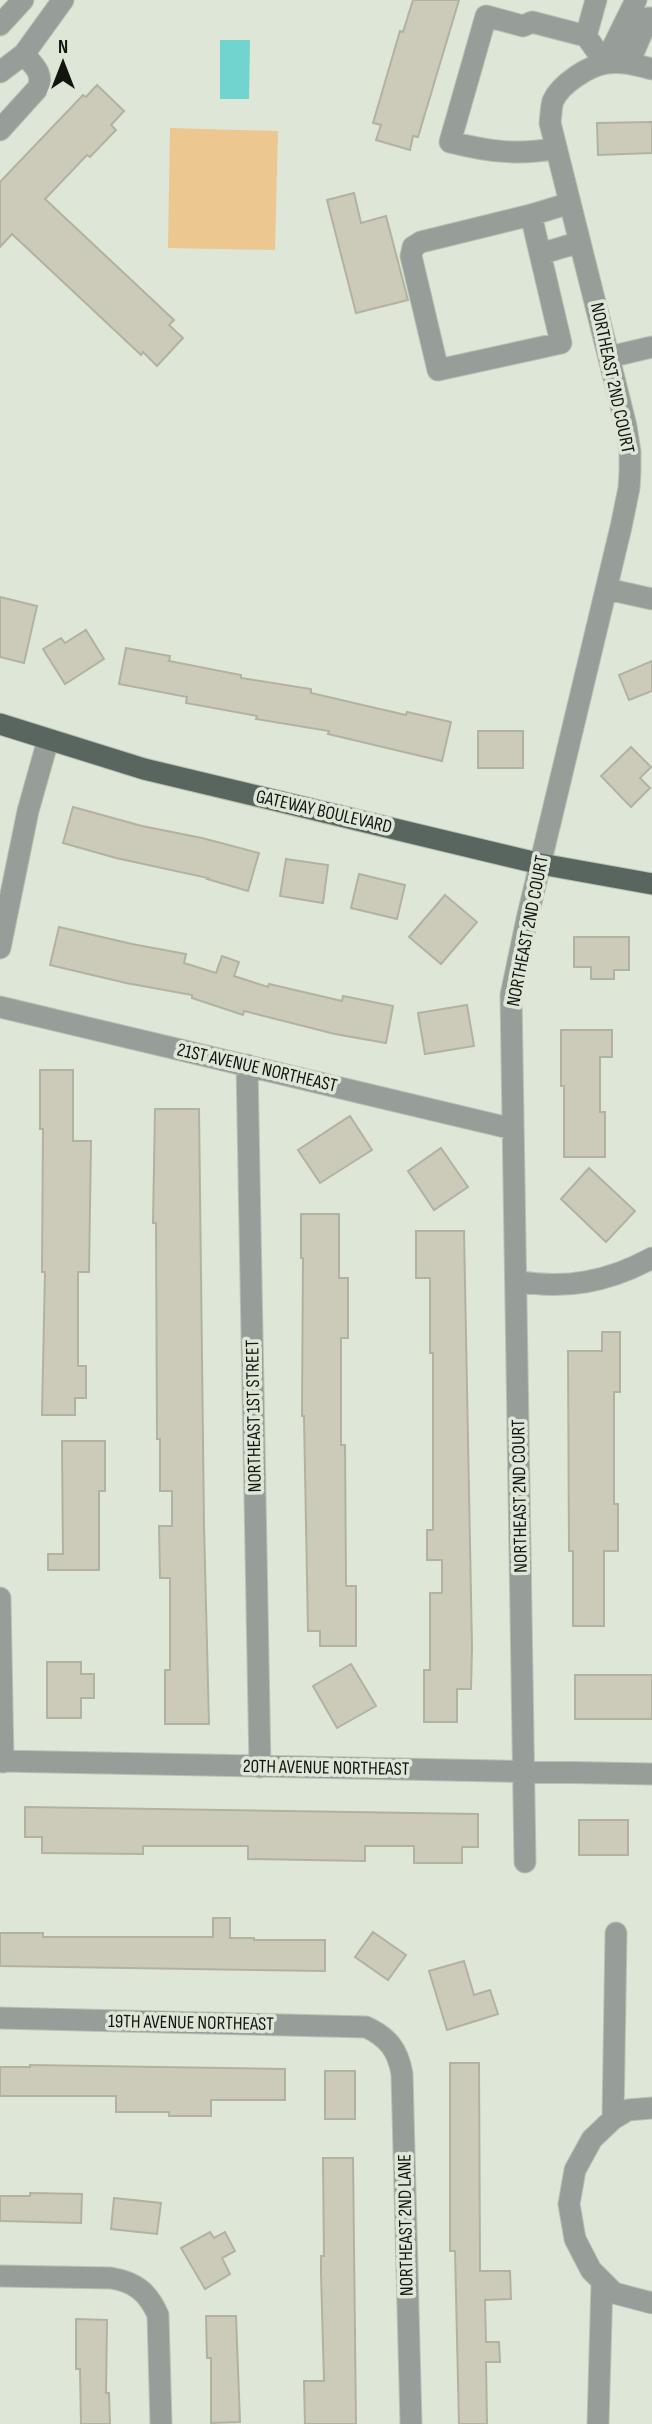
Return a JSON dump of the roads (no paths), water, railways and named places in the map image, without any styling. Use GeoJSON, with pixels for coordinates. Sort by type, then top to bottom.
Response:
{"type":"FeatureCollection","features":[{"type":"Feature","properties":{"kind":"main road","name":"GATEWAY BOULEVARD"},"geometry":{"type":"LineString","coordinates":[[0,724],[144,769],[541,864],[652,884]]}},
{"type":"Feature","properties":{"kind":"street"},"geometry":{"type":"LineString","coordinates":[[0,25],[23,0]]}},
{"type":"Feature","properties":{"kind":"street"},"geometry":{"type":"LineString","coordinates":[[0,72],[24,54],[63,0],[69,0]]}},
{"type":"Feature","properties":{"kind":"street"},"geometry":{"type":"LineString","coordinates":[[586,36],[596,0]]}},
{"type":"Feature","properties":{"kind":"street"},"geometry":{"type":"LineString","coordinates":[[605,63],[636,0]]}},
{"type":"Feature","properties":{"kind":"street"},"geometry":{"type":"LineString","coordinates":[[556,148],[535,152],[487,151],[450,142],[486,16],[523,26],[533,22],[586,36],[605,63]]}},
{"type":"Feature","properties":{"kind":"street"},"geometry":{"type":"LineString","coordinates":[[629,63],[648,18],[652,19]]}},
{"type":"Feature","properties":{"kind":"street"},"geometry":{"type":"LineString","coordinates":[[0,130],[38,88],[41,80],[40,73],[24,54]]}},
{"type":"Feature","properties":{"kind":"street"},"geometry":{"type":"LineString","coordinates":[[605,63],[629,63],[652,69]]}},
{"type":"Feature","properties":{"kind":"street","name":"NORTHEAST 2ND COURT"},"geometry":{"type":"LineString","coordinates":[[525,1862],[511,995],[629,488],[631,452],[550,123],[553,101],[564,85],[605,63]]}},
{"type":"Feature","properties":{"kind":"street"},"geometry":{"type":"LineString","coordinates":[[531,215],[561,343],[438,370],[411,256],[413,247],[421,242],[570,203]]}},
{"type":"Feature","properties":{"kind":"street"},"geometry":{"type":"LineString","coordinates":[[540,254],[580,242]]}},
{"type":"Feature","properties":{"kind":"street"},"geometry":{"type":"LineString","coordinates":[[609,357],[652,347]]}},
{"type":"Feature","properties":{"kind":"street"},"geometry":{"type":"LineString","coordinates":[[607,589],[652,599]]}},
{"type":"Feature","properties":{"kind":"street"},"geometry":{"type":"LineString","coordinates":[[0,948],[28,811],[48,740]]}},
{"type":"Feature","properties":{"kind":"street","name":"21ST AVENUE NORTHEAST"},"geometry":{"type":"LineString","coordinates":[[0,1007],[513,1129]]}},
{"type":"Feature","properties":{"kind":"street","name":"NORTHEAST 1ST STREET"},"geometry":{"type":"LineString","coordinates":[[247,1065],[260,1767]]}},
{"type":"Feature","properties":{"kind":"street"},"geometry":{"type":"LineString","coordinates":[[516,1281],[556,1286],[600,1280],[652,1258]]}},
{"type":"Feature","properties":{"kind":"street"},"geometry":{"type":"LineString","coordinates":[[0,1598],[2,1762]]}},
{"type":"Feature","properties":{"kind":"street","name":"20TH AVENUE NORTHEAST"},"geometry":{"type":"LineString","coordinates":[[2,1762],[652,1774]]}},
{"type":"Feature","properties":{"kind":"street"},"geometry":{"type":"LineString","coordinates":[[613,2119],[616,1933]]}},
{"type":"Feature","properties":{"kind":"street","name":"19TH AVENUE NORTHEAST"},"geometry":{"type":"LineString","coordinates":[[0,2018],[366,2027],[380,2034]]}},
{"type":"Feature","properties":{"kind":"street","name":"NORTHEAST 2ND LANE"},"geometry":{"type":"LineString","coordinates":[[380,2034],[392,2045],[400,2058],[402,2074],[411,2424]]}},
{"type":"Feature","properties":{"kind":"street"},"geometry":{"type":"LineString","coordinates":[[652,2108],[628,2110],[613,2119],[592,2139],[575,2170],[569,2204],[578,2247],[591,2270],[614,2293],[652,2303]]}},
{"type":"Feature","properties":{"kind":"street"},"geometry":{"type":"LineString","coordinates":[[0,2276],[111,2278],[128,2281],[141,2289],[152,2300],[158,2315],[161,2424]]}},
{"type":"Feature","properties":{"kind":"street"},"geometry":{"type":"LineString","coordinates":[[598,2424],[602,2283]]}},
{"type":"Feature","properties":{"kind":"water"},"geometry":{"type":"Polygon","coordinates":[[[220,40],[250,40],[249,99],[220,99],[220,40]]]}}]}
